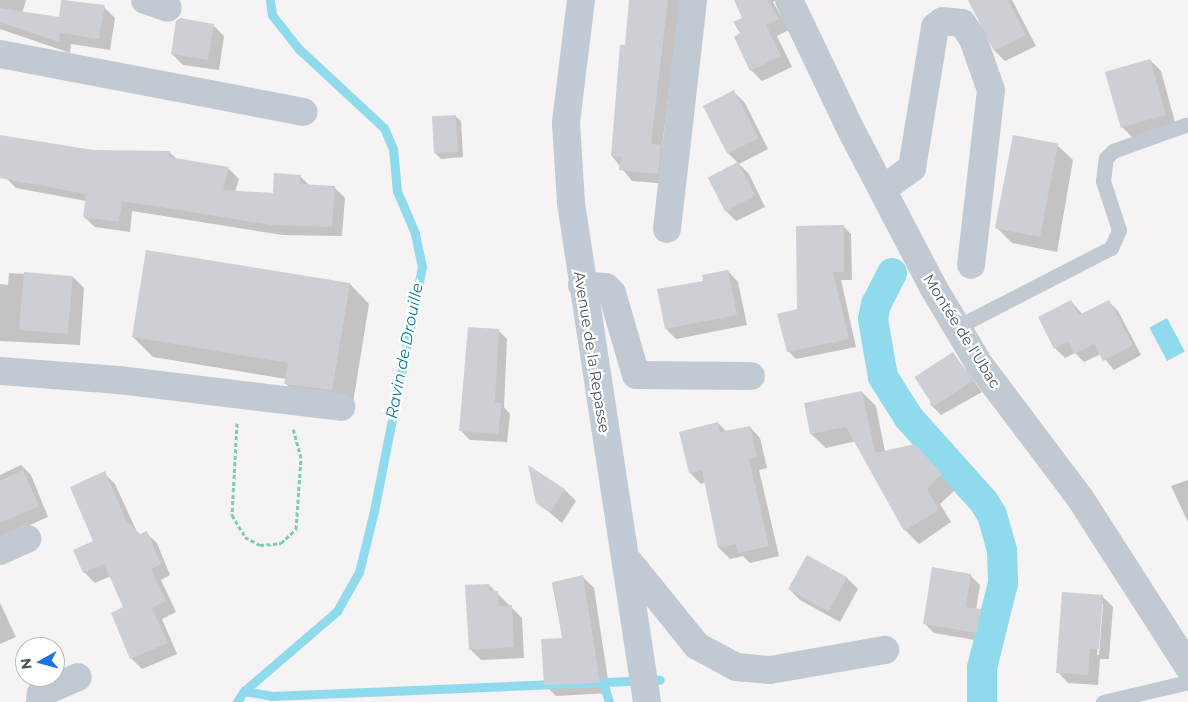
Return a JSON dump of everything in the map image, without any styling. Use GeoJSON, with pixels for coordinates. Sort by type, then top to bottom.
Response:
{"type":"FeatureCollection","features":[{"type":"Feature","properties":{"kind":"street","name":"Avenue de la Repasse"},"geometry":{"type":"LineString","coordinates":[[581,0],[566,123],[571,203],[647,702]]}},
{"type":"Feature","properties":{"kind":"street"},"geometry":{"type":"LineString","coordinates":[[667,230],[693,0]]}},
{"type":"Feature","properties":{"kind":"street","name":"Montée de l'Ubac"},"geometry":{"type":"LineString","coordinates":[[789,0],[828,84],[957,327],[979,364],[1080,498],[1188,666]]}},
{"type":"Feature","properties":{"kind":"street"},"geometry":{"type":"LineString","coordinates":[[883,189],[912,168],[935,28],[943,21],[962,23],[973,39],[991,90],[971,266]]}},
{"type":"Feature","properties":{"kind":"street"},"geometry":{"type":"LineString","coordinates":[[0,54],[303,112]]}},
{"type":"Feature","properties":{"kind":"street"},"geometry":{"type":"LineString","coordinates":[[582,285],[606,287],[612,292],[636,375],[751,376]]}},
{"type":"Feature","properties":{"kind":"street"},"geometry":{"type":"LineString","coordinates":[[0,371],[341,407]]}},
{"type":"Feature","properties":{"kind":"street"},"geometry":{"type":"LineString","coordinates":[[0,550],[27,540]]}},
{"type":"Feature","properties":{"kind":"street"},"geometry":{"type":"LineString","coordinates":[[625,557],[697,646],[736,667],[770,670],[885,650]]}},
{"type":"Feature","properties":{"kind":"street"},"geometry":{"type":"LineString","coordinates":[[40,702],[41,693],[78,677]]}},
{"type":"Feature","properties":{"kind":"lane"},"geometry":{"type":"LineString","coordinates":[[957,327],[1112,248],[1119,230],[1103,180],[1106,158],[1113,150],[1185,125]]}},
{"type":"Feature","properties":{"kind":"lane"},"geometry":{"type":"LineString","coordinates":[[1104,702],[1188,682]]}},
{"type":"Feature","properties":{"kind":"path"},"geometry":{"type":"LineString","coordinates":[[239,395],[232,515],[245,537],[260,545],[281,543],[296,530],[301,492],[298,441],[286,416],[271,399]]}},
{"type":"Feature","properties":{"kind":"water"},"geometry":{"type":"Polygon","coordinates":[[[1167,318],[1185,352],[1167,361],[1149,327],[1167,318]]]}},
{"type":"Feature","properties":{"kind":"building"},"geometry":{"type":"Polygon","coordinates":[[[61,0],[105,5],[99,39],[60,33],[59,42],[0,22],[0,8],[59,17],[61,0]]]}},
{"type":"Feature","properties":{"kind":"building"},"geometry":{"type":"Polygon","coordinates":[[[629,0],[668,0],[651,144],[661,145],[658,174],[619,170],[621,157],[611,156],[620,45],[625,45],[629,0]]]}},
{"type":"Feature","properties":{"kind":"building"},"geometry":{"type":"Polygon","coordinates":[[[734,0],[768,0],[779,19],[766,25],[781,56],[750,71],[734,37],[740,33],[733,22],[742,18],[734,0]]]}},
{"type":"Feature","properties":{"kind":"building"},"geometry":{"type":"Polygon","coordinates":[[[968,0],[1008,0],[1026,35],[994,51],[968,0]]]}},
{"type":"Feature","properties":{"kind":"building"},"geometry":{"type":"Polygon","coordinates":[[[180,18],[214,24],[208,60],[171,54],[176,21],[180,18]]]}},
{"type":"Feature","properties":{"kind":"building"},"geometry":{"type":"Polygon","coordinates":[[[1150,59],[1166,115],[1121,128],[1105,72],[1150,59]]]}},
{"type":"Feature","properties":{"kind":"building"},"geometry":{"type":"Polygon","coordinates":[[[734,90],[759,138],[727,154],[703,106],[734,90]]]}},
{"type":"Feature","properties":{"kind":"building"},"geometry":{"type":"Polygon","coordinates":[[[456,115],[458,152],[434,153],[432,116],[456,115]]]}},
{"type":"Feature","properties":{"kind":"building"},"geometry":{"type":"Polygon","coordinates":[[[0,135],[93,150],[170,151],[169,157],[229,167],[223,190],[273,193],[274,173],[301,175],[300,184],[335,186],[332,227],[272,225],[122,201],[119,222],[83,217],[86,194],[0,178],[0,135]]]}},
{"type":"Feature","properties":{"kind":"building"},"geometry":{"type":"Polygon","coordinates":[[[1013,135],[1058,144],[1040,237],[995,228],[1013,135]]]}},
{"type":"Feature","properties":{"kind":"building"},"geometry":{"type":"Polygon","coordinates":[[[738,162],[755,196],[725,211],[708,177],[738,162]]]}},
{"type":"Feature","properties":{"kind":"building"},"geometry":{"type":"Polygon","coordinates":[[[844,225],[844,272],[833,272],[849,339],[787,352],[777,314],[797,309],[796,226],[844,225]]]}},
{"type":"Feature","properties":{"kind":"building"},"geometry":{"type":"Polygon","coordinates":[[[146,250],[350,283],[332,390],[284,384],[288,363],[132,337],[146,250]]]}},
{"type":"Feature","properties":{"kind":"building"},"geometry":{"type":"Polygon","coordinates":[[[728,270],[737,315],[665,329],[657,289],[703,281],[702,275],[728,270]]]}},
{"type":"Feature","properties":{"kind":"building"},"geometry":{"type":"Polygon","coordinates":[[[24,272],[73,276],[68,334],[19,330],[24,272]]]}},
{"type":"Feature","properties":{"kind":"building"},"geometry":{"type":"Polygon","coordinates":[[[1071,300],[1079,315],[1109,300],[1133,345],[1103,361],[1094,344],[1074,354],[1068,342],[1054,349],[1038,317],[1071,300]]]}},
{"type":"Feature","properties":{"kind":"building"},"geometry":{"type":"Polygon","coordinates":[[[468,327],[499,329],[495,403],[502,403],[498,434],[459,431],[468,327]]]}},
{"type":"Feature","properties":{"kind":"building"},"geometry":{"type":"Polygon","coordinates":[[[953,352],[972,381],[933,406],[914,377],[953,352]]]}},
{"type":"Feature","properties":{"kind":"building"},"geometry":{"type":"Polygon","coordinates":[[[862,391],[875,453],[915,444],[942,474],[927,489],[938,508],[937,511],[904,531],[846,427],[810,434],[804,403],[862,391]]]}},
{"type":"Feature","properties":{"kind":"building"},"geometry":{"type":"Polygon","coordinates":[[[718,422],[720,432],[750,426],[757,457],[749,459],[769,546],[738,553],[736,544],[718,548],[702,470],[689,473],[679,432],[718,422]]]}},
{"type":"Feature","properties":{"kind":"building"},"geometry":{"type":"Polygon","coordinates":[[[528,465],[565,489],[550,513],[536,503],[528,465]]]}},
{"type":"Feature","properties":{"kind":"building"},"geometry":{"type":"Polygon","coordinates":[[[23,470],[39,506],[0,523],[0,481],[23,470]]]}},
{"type":"Feature","properties":{"kind":"building"},"geometry":{"type":"Polygon","coordinates":[[[105,471],[126,520],[140,534],[147,531],[161,564],[151,569],[166,601],[152,608],[168,643],[130,659],[111,613],[123,607],[104,564],[83,573],[73,550],[93,541],[70,487],[105,471]]]}},
{"type":"Feature","properties":{"kind":"building"},"geometry":{"type":"Polygon","coordinates":[[[807,555],[847,577],[828,611],[788,589],[807,555]]]}},
{"type":"Feature","properties":{"kind":"building"},"geometry":{"type":"Polygon","coordinates":[[[932,567],[971,574],[966,607],[981,609],[977,633],[923,624],[932,567]]]}},
{"type":"Feature","properties":{"kind":"building"},"geometry":{"type":"Polygon","coordinates":[[[583,575],[600,683],[544,685],[541,639],[562,638],[553,582],[583,575]]]}},
{"type":"Feature","properties":{"kind":"building"},"geometry":{"type":"Polygon","coordinates":[[[489,584],[489,591],[498,591],[499,606],[512,605],[514,647],[469,650],[465,585],[489,584]]]}},
{"type":"Feature","properties":{"kind":"building"},"geometry":{"type":"Polygon","coordinates":[[[1062,592],[1103,595],[1099,649],[1090,649],[1088,675],[1056,673],[1062,592]]]}},
{"type":"Feature","properties":{"kind":"waterway","name":"Ravin de Drouille"},"geometry":{"type":"LineString","coordinates":[[237,702],[244,691],[337,611],[359,572],[374,511],[422,267],[415,233],[397,191],[393,149],[384,128],[298,48],[272,15],[270,0]]}},
{"type":"Feature","properties":{"kind":"waterway"},"geometry":{"type":"LineString","coordinates":[[892,273],[876,304],[873,319],[883,377],[909,418],[984,502],[992,515],[1002,551],[1003,583],[982,668],[982,702]]}},
{"type":"Feature","properties":{"kind":"waterway"},"geometry":{"type":"LineString","coordinates":[[244,691],[271,696],[660,680]]}},
{"type":"Feature","properties":{"kind":"waterway"},"geometry":{"type":"LineString","coordinates":[[604,685],[609,702]]}}]}
